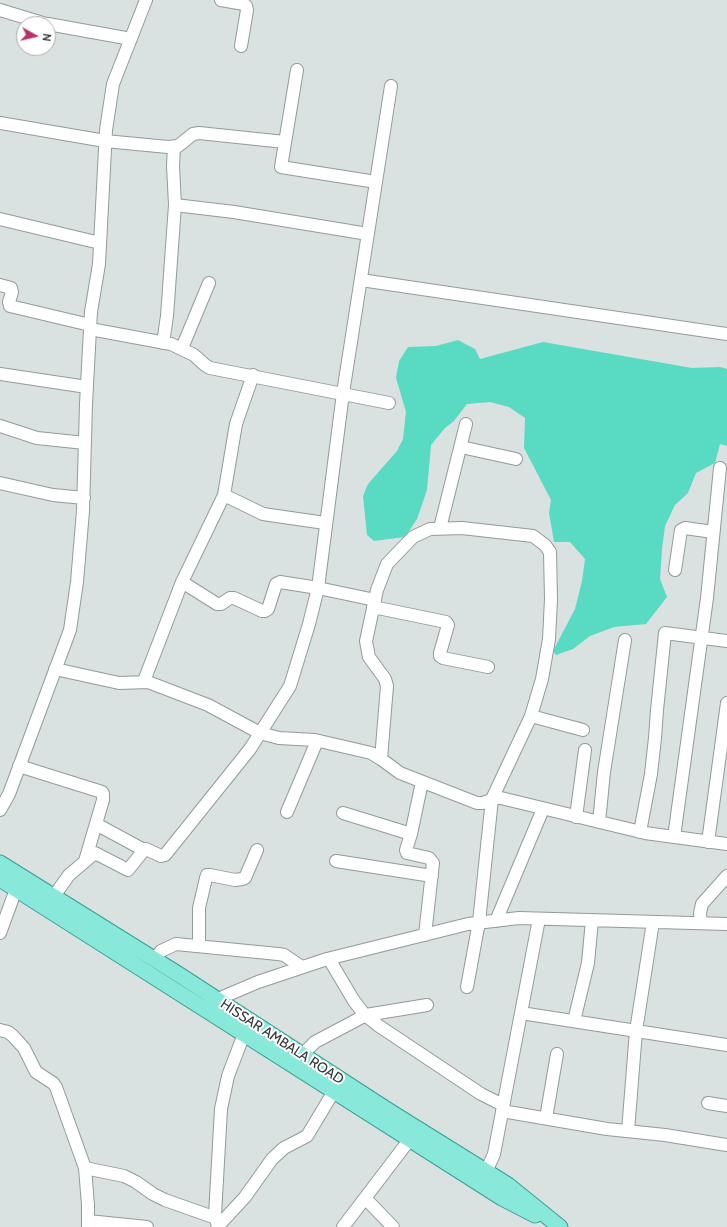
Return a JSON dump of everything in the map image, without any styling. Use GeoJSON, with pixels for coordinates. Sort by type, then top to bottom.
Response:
{"type":"FeatureCollection","features":[{"type":"Feature","properties":{"kind":"main road","name":"HISSAR AMBALA ROAD"},"geometry":{"type":"LineString","coordinates":[[0,863],[18,883],[50,903],[198,1005],[502,1198],[560,1227]]}},
{"type":"Feature","properties":{"kind":"main road","name":"HISSAR AMBALA ROAD"},"geometry":{"type":"LineString","coordinates":[[0,879],[18,883]]}},
{"type":"Feature","properties":{"kind":"main road","name":"HISSAR AMBALA ROAD"},"geometry":{"type":"LineString","coordinates":[[50,903],[155,959],[389,1112],[508,1185],[560,1227]]}},
{"type":"Feature","properties":{"kind":"street"},"geometry":{"type":"LineString","coordinates":[[0,810],[9,794],[70,630],[77,582],[84,498],[90,327],[99,264],[105,141],[113,84],[146,0]]}},
{"type":"Feature","properties":{"kind":"street"},"geometry":{"type":"LineString","coordinates":[[221,0],[244,4],[246,6],[247,10],[241,46]]}},
{"type":"Feature","properties":{"kind":"street"},"geometry":{"type":"LineString","coordinates":[[0,10],[20,16]]}},
{"type":"Feature","properties":{"kind":"street"},"geometry":{"type":"LineString","coordinates":[[56,26],[131,39]]}},
{"type":"Feature","properties":{"kind":"street"},"geometry":{"type":"LineString","coordinates":[[297,70],[280,165],[282,168],[376,182]]}},
{"type":"Feature","properties":{"kind":"street"},"geometry":{"type":"LineString","coordinates":[[96,824],[144,850],[148,850],[161,856],[165,855],[250,748],[290,686],[309,624],[318,588],[325,523],[343,393],[391,86]]}},
{"type":"Feature","properties":{"kind":"street"},"geometry":{"type":"LineString","coordinates":[[0,123],[105,141],[174,147],[178,146],[194,134],[199,133],[285,142]]}},
{"type":"Feature","properties":{"kind":"street"},"geometry":{"type":"LineString","coordinates":[[164,343],[176,205],[173,166],[174,147]]}},
{"type":"Feature","properties":{"kind":"street"},"geometry":{"type":"LineString","coordinates":[[176,205],[234,212],[368,234]]}},
{"type":"Feature","properties":{"kind":"street"},"geometry":{"type":"LineString","coordinates":[[0,219],[100,243]]}},
{"type":"Feature","properties":{"kind":"street"},"geometry":{"type":"LineString","coordinates":[[361,280],[727,334]]}},
{"type":"Feature","properties":{"kind":"street"},"geometry":{"type":"LineString","coordinates":[[182,348],[209,283]]}},
{"type":"Feature","properties":{"kind":"street"},"geometry":{"type":"LineString","coordinates":[[0,284],[11,288],[12,292],[9,302],[10,306],[90,327],[182,348],[194,355],[210,368],[253,375],[389,403]]}},
{"type":"Feature","properties":{"kind":"street"},"geometry":{"type":"LineString","coordinates":[[0,374],[87,387]]}},
{"type":"Feature","properties":{"kind":"street"},"geometry":{"type":"LineString","coordinates":[[144,681],[182,582],[224,495],[236,424],[253,375]]}},
{"type":"Feature","properties":{"kind":"street"},"geometry":{"type":"LineString","coordinates":[[440,528],[466,424]]}},
{"type":"Feature","properties":{"kind":"street"},"geometry":{"type":"LineString","coordinates":[[0,426],[37,438],[85,443]]}},
{"type":"Feature","properties":{"kind":"street"},"geometry":{"type":"LineString","coordinates":[[460,447],[516,459]]}},
{"type":"Feature","properties":{"kind":"street"},"geometry":{"type":"LineString","coordinates":[[674,837],[707,598],[720,468]]}},
{"type":"Feature","properties":{"kind":"street"},"geometry":{"type":"LineString","coordinates":[[0,483],[53,495],[84,498]]}},
{"type":"Feature","properties":{"kind":"street"},"geometry":{"type":"LineString","coordinates":[[224,495],[263,514],[325,523]]}},
{"type":"Feature","properties":{"kind":"street"},"geometry":{"type":"LineString","coordinates":[[381,759],[386,686],[385,679],[369,657],[366,641],[377,590],[387,564],[413,537],[430,529],[462,528],[534,536],[545,545],[550,552],[551,599],[549,639],[542,679],[531,716],[492,799],[479,922],[467,987]]}},
{"type":"Feature","properties":{"kind":"street"},"geometry":{"type":"LineString","coordinates":[[676,570],[681,530],[685,528],[713,532]]}},
{"type":"Feature","properties":{"kind":"street"},"geometry":{"type":"LineString","coordinates":[[182,582],[217,604],[232,598],[262,611],[268,609],[276,584],[280,582],[318,588],[446,622],[448,625],[440,656],[443,658],[488,667]]}},
{"type":"Feature","properties":{"kind":"street"},"geometry":{"type":"LineString","coordinates":[[640,832],[651,774],[665,633],[727,641]]}},
{"type":"Feature","properties":{"kind":"street"},"geometry":{"type":"LineString","coordinates":[[600,822],[604,772],[625,640]]}},
{"type":"Feature","properties":{"kind":"street"},"geometry":{"type":"LineString","coordinates":[[55,668],[119,682],[144,681],[208,705],[260,733],[279,738],[317,741],[362,751],[381,759],[400,773],[477,803],[501,798],[640,832],[727,844]]}},
{"type":"Feature","properties":{"kind":"street"},"geometry":{"type":"LineString","coordinates":[[708,842],[727,703]]}},
{"type":"Feature","properties":{"kind":"street"},"geometry":{"type":"LineString","coordinates":[[531,716],[583,730]]}},
{"type":"Feature","properties":{"kind":"street"},"geometry":{"type":"LineString","coordinates":[[287,812],[317,741]]}},
{"type":"Feature","properties":{"kind":"street"},"geometry":{"type":"LineString","coordinates":[[576,817],[585,750]]}},
{"type":"Feature","properties":{"kind":"street"},"geometry":{"type":"LineString","coordinates":[[19,766],[102,792],[103,800],[85,861]]}},
{"type":"Feature","properties":{"kind":"street"},"geometry":{"type":"LineString","coordinates":[[422,782],[406,852],[429,858],[433,863],[426,935]]}},
{"type":"Feature","properties":{"kind":"street"},"geometry":{"type":"LineString","coordinates":[[496,920],[543,809]]}},
{"type":"Feature","properties":{"kind":"street"},"geometry":{"type":"LineString","coordinates":[[343,813],[411,834]]}},
{"type":"Feature","properties":{"kind":"street"},"geometry":{"type":"LineString","coordinates":[[50,903],[69,875],[95,853],[128,870],[144,850]]}},
{"type":"Feature","properties":{"kind":"street"},"geometry":{"type":"LineString","coordinates":[[199,946],[199,908],[206,878],[208,875],[236,880],[245,878],[257,850]]}},
{"type":"Feature","properties":{"kind":"street"},"geometry":{"type":"LineString","coordinates":[[336,861],[432,876]]}},
{"type":"Feature","properties":{"kind":"street"},"geometry":{"type":"LineString","coordinates":[[701,923],[700,912],[702,904],[727,876]]}},
{"type":"Feature","properties":{"kind":"street"},"geometry":{"type":"LineString","coordinates":[[0,933],[18,883]]}},
{"type":"Feature","properties":{"kind":"street"},"geometry":{"type":"LineString","coordinates":[[198,1005],[217,1000],[258,982],[329,959],[479,922],[519,918],[727,924]]}},
{"type":"Feature","properties":{"kind":"street"},"geometry":{"type":"LineString","coordinates":[[486,1172],[494,1154],[539,919]]}},
{"type":"Feature","properties":{"kind":"street"},"geometry":{"type":"LineString","coordinates":[[574,1021],[588,963],[592,920]]}},
{"type":"Feature","properties":{"kind":"street"},"geometry":{"type":"LineString","coordinates":[[628,1131],[636,1031],[653,922]]}},
{"type":"Feature","properties":{"kind":"street"},"geometry":{"type":"LineString","coordinates":[[155,959],[161,950],[176,944],[284,955],[302,967]]}},
{"type":"Feature","properties":{"kind":"street"},"geometry":{"type":"LineString","coordinates":[[329,959],[354,1001],[366,1015],[379,1026],[503,1108],[546,1118],[727,1145]]}},
{"type":"Feature","properties":{"kind":"street"},"geometry":{"type":"LineString","coordinates":[[302,1055],[315,1042],[366,1015],[427,1005]]}},
{"type":"Feature","properties":{"kind":"street"},"geometry":{"type":"LineString","coordinates":[[521,1013],[727,1044]]}},
{"type":"Feature","properties":{"kind":"street"},"geometry":{"type":"LineString","coordinates":[[0,1030],[8,1032],[13,1036],[24,1048],[36,1072],[53,1083],[56,1087],[85,1168],[88,1224],[147,1227]]}},
{"type":"Feature","properties":{"kind":"street"},"geometry":{"type":"LineString","coordinates":[[218,1223],[215,1215],[221,1109],[228,1076],[244,1034]]}},
{"type":"Feature","properties":{"kind":"street"},"geometry":{"type":"LineString","coordinates":[[546,1118],[557,1054]]}},
{"type":"Feature","properties":{"kind":"street"},"geometry":{"type":"LineString","coordinates":[[218,1223],[244,1197],[272,1159],[284,1148],[307,1136],[334,1091]]}},
{"type":"Feature","properties":{"kind":"street"},"geometry":{"type":"LineString","coordinates":[[708,1103],[727,1106]]}},
{"type":"Feature","properties":{"kind":"street"},"geometry":{"type":"LineString","coordinates":[[343,1227],[410,1140]]}},
{"type":"Feature","properties":{"kind":"street"},"geometry":{"type":"LineString","coordinates":[[85,1168],[124,1176],[165,1200],[218,1223]]}},
{"type":"Feature","properties":{"kind":"street"},"geometry":{"type":"LineString","coordinates":[[365,1198],[393,1227]]}},
{"type":"Feature","properties":{"kind":"shaded area"},"geometry":{"type":"Polygon","coordinates":[[[458,340],[475,349],[480,359],[543,342],[692,368],[720,367],[727,369],[727,446],[720,444],[715,463],[696,473],[688,493],[675,505],[665,526],[660,579],[667,597],[646,624],[614,627],[590,636],[573,649],[556,655],[553,651],[575,609],[582,581],[585,559],[570,542],[554,542],[549,513],[551,500],[524,448],[525,418],[509,407],[490,402],[467,404],[454,421],[445,428],[431,445],[427,490],[417,519],[405,537],[374,541],[367,535],[363,496],[368,484],[397,451],[403,439],[406,412],[396,378],[399,361],[408,347],[436,346],[458,340]]]}}]}
